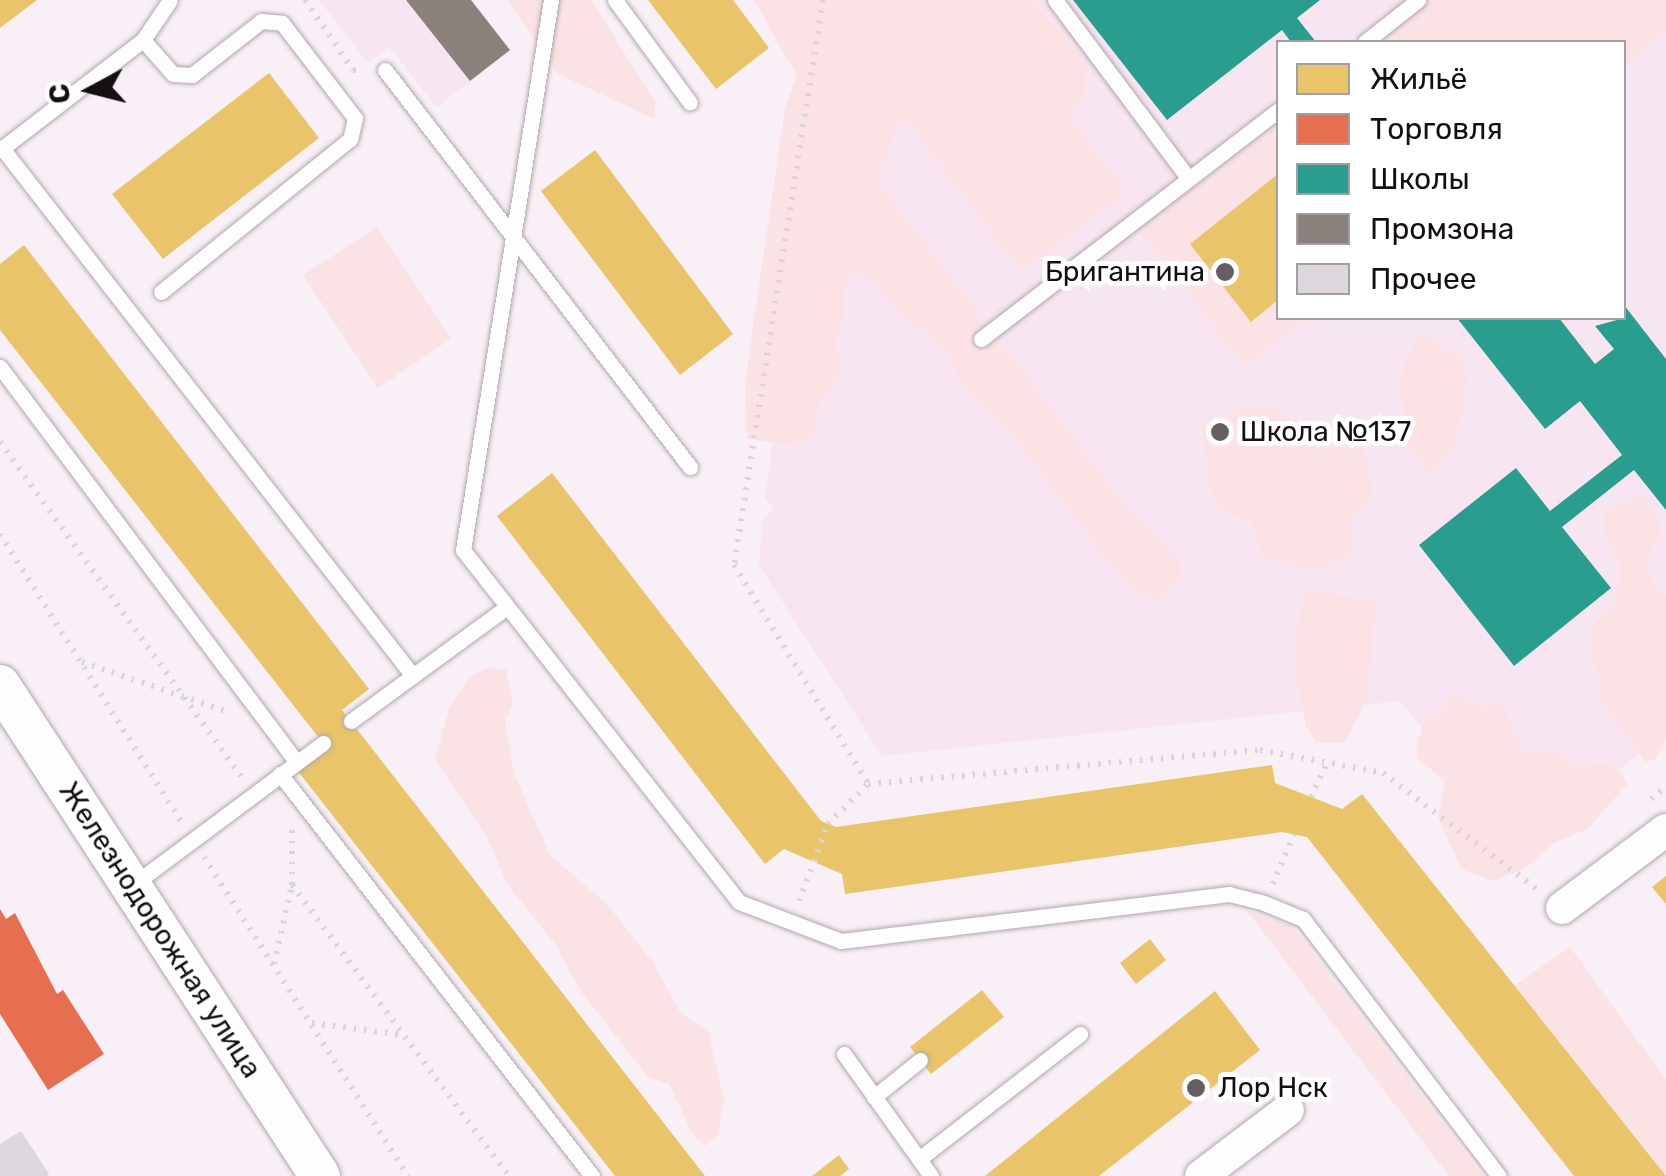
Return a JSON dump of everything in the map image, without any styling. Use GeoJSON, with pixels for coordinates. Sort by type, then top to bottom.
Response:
{"type":"FeatureCollection","features":[{"type":"Feature","properties":{"kind":"street","name":"Железнодорожная улица"},"geometry":{"type":"LineString","coordinates":[[0,685],[320,1176]]}},
{"type":"Feature","properties":{"kind":"street"},"geometry":{"type":"LineString","coordinates":[[1562,908],[1666,830]]}},
{"type":"Feature","properties":{"kind":"street"},"geometry":{"type":"LineString","coordinates":[[1202,1176],[1288,1110]]}},
{"type":"Feature","properties":{"kind":"lane"},"geometry":{"type":"LineString","coordinates":[[170,0],[143,40],[1,149],[413,676]]}},
{"type":"Feature","properties":{"kind":"lane"},"geometry":{"type":"LineString","coordinates":[[552,0],[463,550],[739,902],[840,941],[1229,894],[1264,903],[1303,919],[1498,1176]]}},
{"type":"Feature","properties":{"kind":"lane"},"geometry":{"type":"LineString","coordinates":[[615,0],[690,103]]}},
{"type":"Feature","properties":{"kind":"lane"},"geometry":{"type":"LineString","coordinates":[[1055,0],[1188,178]]}},
{"type":"Feature","properties":{"kind":"lane"},"geometry":{"type":"LineString","coordinates":[[1368,40],[1418,0]]}},
{"type":"Feature","properties":{"kind":"lane"},"geometry":{"type":"LineString","coordinates":[[143,40],[173,74],[192,74],[261,21],[282,23],[354,118],[350,139],[161,292]]}},
{"type":"Feature","properties":{"kind":"lane"},"geometry":{"type":"LineString","coordinates":[[386,70],[690,467]]}},
{"type":"Feature","properties":{"kind":"lane"},"geometry":{"type":"LineString","coordinates":[[982,339],[1276,112]]}},
{"type":"Feature","properties":{"kind":"lane"},"geometry":{"type":"LineString","coordinates":[[0,367],[296,761]]}},
{"type":"Feature","properties":{"kind":"lane"},"geometry":{"type":"LineString","coordinates":[[351,721],[507,608]]}},
{"type":"Feature","properties":{"kind":"lane"},"geometry":{"type":"LineString","coordinates":[[132,886],[323,743]]}},
{"type":"Feature","properties":{"kind":"lane"},"geometry":{"type":"LineString","coordinates":[[280,774],[592,1176]]}},
{"type":"Feature","properties":{"kind":"lane"},"geometry":{"type":"LineString","coordinates":[[920,1160],[1080,1034]]}},
{"type":"Feature","properties":{"kind":"lane"},"geometry":{"type":"LineString","coordinates":[[844,1054],[931,1176]]}},
{"type":"Feature","properties":{"kind":"lane"},"geometry":{"type":"LineString","coordinates":[[874,1096],[920,1060]]}},
{"type":"Feature","properties":{"kind":"path"},"geometry":{"type":"LineString","coordinates":[[305,0],[353,70],[386,70]]}},
{"type":"Feature","properties":{"kind":"path"},"geometry":{"type":"LineString","coordinates":[[823,0],[734,564],[868,784]]}},
{"type":"Feature","properties":{"kind":"path"},"geometry":{"type":"LineString","coordinates":[[0,442],[254,793]]}},
{"type":"Feature","properties":{"kind":"path"},"geometry":{"type":"LineString","coordinates":[[79,661],[270,726]]}},
{"type":"Feature","properties":{"kind":"path"},"geometry":{"type":"LineString","coordinates":[[791,922],[828,824],[868,784],[1260,750],[1383,773],[1562,908]]}},
{"type":"Feature","properties":{"kind":"path"},"geometry":{"type":"LineString","coordinates":[[1311,797],[1327,762]]}},
{"type":"Feature","properties":{"kind":"path"},"geometry":{"type":"LineString","coordinates":[[273,965],[292,885],[295,844],[280,774]]}},
{"type":"Feature","properties":{"kind":"path"},"geometry":{"type":"LineString","coordinates":[[1264,903],[1294,834]]}},
{"type":"Feature","properties":{"kind":"path"},"geometry":{"type":"LineString","coordinates":[[292,885],[509,1176]]}},
{"type":"Feature","properties":{"kind":"path"},"geometry":{"type":"LineString","coordinates":[[310,1023],[404,1036]]}},
{"type":"Feature","properties":{"kind":"shaded area"},"geometry":{"type":"Polygon","coordinates":[[[319,0],[406,0],[470,81],[437,107],[389,47],[368,63],[319,0]]]}},
{"type":"Feature","properties":{"kind":"shaded area"},"geometry":{"type":"Polygon","coordinates":[[[508,0],[591,0],[655,102],[655,119],[558,74],[508,0]]]}},
{"type":"Feature","properties":{"kind":"shaded area"},"geometry":{"type":"Polygon","coordinates":[[[754,0],[1031,0],[1078,51],[1086,65],[1085,100],[1068,115],[1127,192],[1021,272],[906,120],[896,127],[877,180],[1127,508],[1179,561],[1183,578],[1156,600],[1139,594],[1102,553],[1009,430],[967,390],[939,343],[906,320],[869,278],[852,272],[844,287],[844,322],[835,337],[841,373],[819,402],[812,436],[798,446],[747,439],[745,385],[755,312],[785,109],[797,76],[754,0]]]}},
{"type":"Feature","properties":{"kind":"shaded area","name":"Школа №137"},"geometry":{"type":"Polygon","coordinates":[[[834,0],[1430,0],[1378,40],[1276,40],[1276,133],[1244,366],[1308,320],[1626,320],[1626,64],[1666,31],[1666,733],[1521,846],[1400,701],[882,756],[759,565],[762,522],[774,508],[765,498],[834,0]]]}},
{"type":"Feature","properties":{"kind":"shaded area"},"geometry":{"type":"Polygon","coordinates":[[[1430,0],[1666,0],[1666,31],[1626,64],[1626,40],[1378,40],[1430,0]]]}},
{"type":"Feature","properties":{"kind":"shaded area","name":"Бригантина"},"geometry":{"type":"Polygon","coordinates":[[[1276,120],[1276,320],[1307,320],[1244,367],[1138,227],[1276,120]]]}},
{"type":"Feature","properties":{"kind":"shaded area"},"geometry":{"type":"Polygon","coordinates":[[[377,227],[451,339],[378,388],[303,275],[377,227]]]}},
{"type":"Feature","properties":{"kind":"shaded area"},"geometry":{"type":"Polygon","coordinates":[[[1420,334],[1460,356],[1468,381],[1454,451],[1431,473],[1408,448],[1401,394],[1403,367],[1420,334]]]}},
{"type":"Feature","properties":{"kind":"shaded area"},"geometry":{"type":"Polygon","coordinates":[[[1268,406],[1285,414],[1318,449],[1327,451],[1352,437],[1359,441],[1369,468],[1372,496],[1350,524],[1351,553],[1315,572],[1262,556],[1251,520],[1225,512],[1212,498],[1201,424],[1219,424],[1241,408],[1268,406]]]}},
{"type":"Feature","properties":{"kind":"shaded area"},"geometry":{"type":"Polygon","coordinates":[[[1641,493],[1663,528],[1646,562],[1653,587],[1666,596],[1666,739],[1655,759],[1646,762],[1598,697],[1602,679],[1590,654],[1595,619],[1613,608],[1618,590],[1620,563],[1605,539],[1603,511],[1641,493]]]}},
{"type":"Feature","properties":{"kind":"shaded area"},"geometry":{"type":"Polygon","coordinates":[[[1313,592],[1375,600],[1368,698],[1344,743],[1316,743],[1306,727],[1296,672],[1299,613],[1304,595],[1313,592]]]}},
{"type":"Feature","properties":{"kind":"shaded area"},"geometry":{"type":"Polygon","coordinates":[[[487,668],[506,670],[513,704],[505,721],[514,774],[550,855],[608,905],[654,964],[680,1012],[709,1033],[724,1100],[718,1134],[705,1146],[693,1135],[669,1084],[648,1077],[582,993],[555,944],[507,884],[486,835],[435,760],[449,708],[470,677],[487,668]]]}},
{"type":"Feature","properties":{"kind":"shaded area"},"geometry":{"type":"Polygon","coordinates":[[[1451,695],[1484,707],[1502,705],[1524,753],[1551,751],[1576,766],[1612,763],[1628,784],[1587,829],[1554,843],[1526,868],[1492,881],[1461,869],[1438,817],[1445,781],[1417,758],[1416,749],[1424,720],[1440,713],[1451,695]]]}},
{"type":"Feature","properties":{"kind":"shaded area"},"geometry":{"type":"Polygon","coordinates":[[[1247,911],[1292,926],[1483,1176],[1449,1176],[1247,911]]]}},
{"type":"Feature","properties":{"kind":"shaded area"},"geometry":{"type":"Polygon","coordinates":[[[1570,947],[1666,1080],[1666,1176],[1515,985],[1570,947]]]}},
{"type":"Feature","properties":{"kind":"building: Жильё"},"geometry":{"type":"Polygon","coordinates":[[[0,0],[37,0],[0,28],[0,0]]]}},
{"type":"Feature","properties":{"kind":"building: Жильё"},"geometry":{"type":"Polygon","coordinates":[[[648,0],[733,0],[769,48],[716,89],[648,0]]]}},
{"type":"Feature","properties":{"kind":"building: Жильё"},"geometry":{"type":"Polygon","coordinates":[[[269,73],[319,138],[163,259],[112,194],[269,73]]]}},
{"type":"Feature","properties":{"kind":"building: Жильё"},"geometry":{"type":"Polygon","coordinates":[[[595,150],[733,334],[680,375],[541,191],[595,150]]]}},
{"type":"Feature","properties":{"kind":"building: Жильё"},"geometry":{"type":"Polygon","coordinates":[[[1276,176],[1276,302],[1251,322],[1190,244],[1276,176]]]}},
{"type":"Feature","properties":{"kind":"building: Жильё"},"geometry":{"type":"Polygon","coordinates":[[[24,245],[369,689],[342,710],[705,1176],[615,1176],[297,770],[326,747],[0,330],[0,264],[24,245]]]}},
{"type":"Feature","properties":{"kind":"building: Жильё"},"geometry":{"type":"Polygon","coordinates":[[[552,473],[821,821],[836,827],[1272,765],[1275,783],[1342,809],[1362,794],[1666,1176],[1574,1176],[1307,837],[1282,832],[845,894],[842,874],[784,849],[765,864],[497,516],[552,473]]]}},
{"type":"Feature","properties":{"kind":"building: Жильё"},"geometry":{"type":"Polygon","coordinates":[[[1666,876],[1666,904],[1652,887],[1666,876]]]}},
{"type":"Feature","properties":{"kind":"building: Жильё"},"geometry":{"type":"Polygon","coordinates":[[[1150,939],[1166,960],[1136,984],[1120,963],[1150,939]]]}},
{"type":"Feature","properties":{"kind":"building: Жильё"},"geometry":{"type":"Polygon","coordinates":[[[982,990],[1004,1017],[931,1074],[910,1047],[982,990]]]}},
{"type":"Feature","properties":{"kind":"building: Жильё"},"geometry":{"type":"Polygon","coordinates":[[[1215,991],[1260,1050],[1099,1176],[985,1176],[1215,991]]]}},
{"type":"Feature","properties":{"kind":"building: Жильё"},"geometry":{"type":"Polygon","coordinates":[[[839,1155],[849,1169],[840,1176],[812,1176],[839,1155]]]}},
{"type":"Feature","properties":{"kind":"building: Торговля"},"geometry":{"type":"Polygon","coordinates":[[[0,909],[6,919],[15,913],[57,994],[63,990],[104,1054],[48,1090],[0,1014],[0,909]]]}},
{"type":"Feature","properties":{"kind":"building: Школы"},"geometry":{"type":"Polygon","coordinates":[[[1073,0],[1320,0],[1297,18],[1314,40],[1290,40],[1282,30],[1167,120],[1073,0]]]}},
{"type":"Feature","properties":{"kind":"building: Школы"},"geometry":{"type":"Polygon","coordinates":[[[1626,308],[1666,359],[1666,510],[1634,470],[1562,527],[1611,588],[1514,666],[1419,545],[1516,468],[1550,511],[1622,455],[1580,401],[1545,429],[1459,320],[1561,320],[1595,364],[1614,349],[1595,326],[1626,320],[1626,308]]]}},
{"type":"Feature","properties":{"kind":"building: Промзона"},"geometry":{"type":"Polygon","coordinates":[[[406,0],[471,0],[510,50],[470,81],[406,0]]]}},
{"type":"Feature","properties":{"kind":"building: Прочее"},"geometry":{"type":"Polygon","coordinates":[[[21,1131],[47,1176],[0,1176],[0,1144],[21,1131]]]}},
{"type":"Feature","properties":{"kind":"place","name":"Бригантина"},"geometry":{"type":"Point","coordinates":[1225,272]}},
{"type":"Feature","properties":{"kind":"place","name":"Школа №137"},"geometry":{"type":"Point","coordinates":[1220,432]}},
{"type":"Feature","properties":{"kind":"place","name":"Лор Нск"},"geometry":{"type":"Point","coordinates":[1196,1088]}}]}
